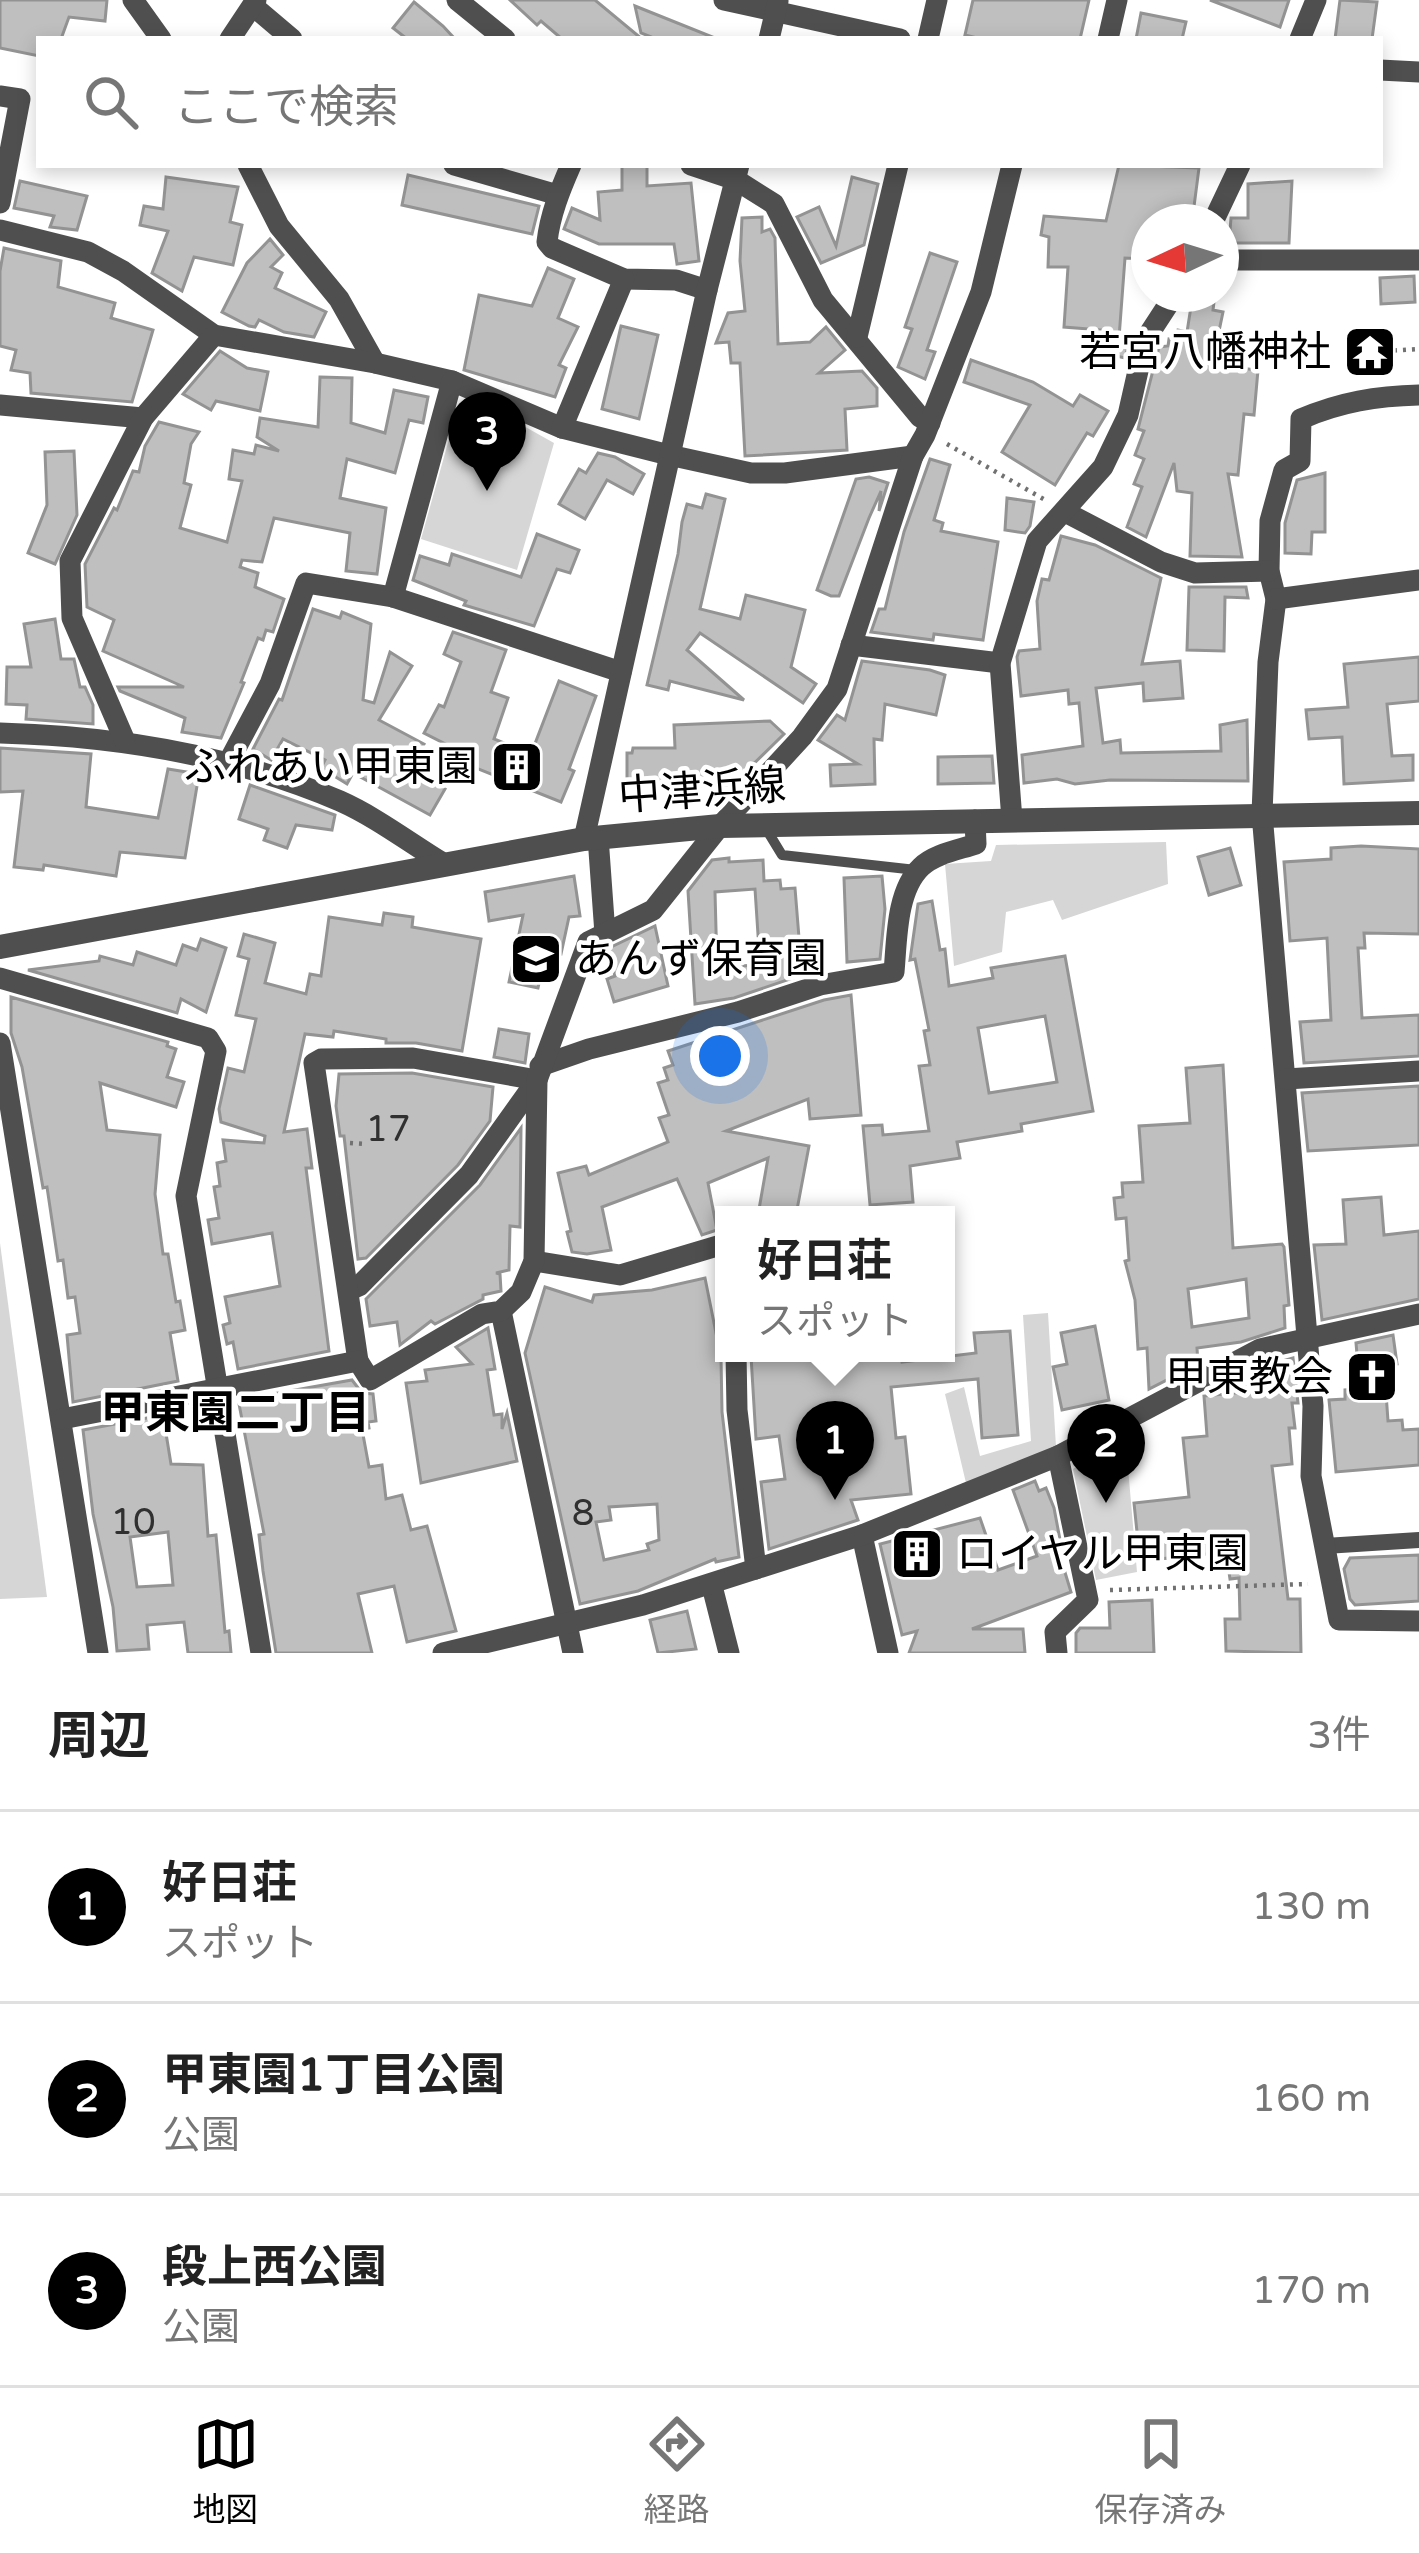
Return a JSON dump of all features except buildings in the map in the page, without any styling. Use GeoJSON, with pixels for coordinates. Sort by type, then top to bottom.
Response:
{"type":"FeatureCollection","features":[{"type":"Feature","properties":{"kind":"street"},"geometry":{"type":"LineString","coordinates":[[133,0],[159,36]]}},
{"type":"Feature","properties":{"kind":"street"},"geometry":{"type":"LineString","coordinates":[[457,0],[501,36]]}},
{"type":"Feature","properties":{"kind":"street"},"geometry":{"type":"LineString","coordinates":[[724,0],[777,5],[889,36]]}},
{"type":"Feature","properties":{"kind":"street"},"geometry":{"type":"LineString","coordinates":[[929,36],[937,0]]}},
{"type":"Feature","properties":{"kind":"street"},"geometry":{"type":"LineString","coordinates":[[1109,36],[1117,0]]}},
{"type":"Feature","properties":{"kind":"street"},"geometry":{"type":"LineString","coordinates":[[1301,36],[1316,0]]}},
{"type":"Feature","properties":{"kind":"street"},"geometry":{"type":"LineString","coordinates":[[232,36],[255,3],[289,36]]}},
{"type":"Feature","properties":{"kind":"street"},"geometry":{"type":"LineString","coordinates":[[771,36],[777,5]]}},
{"type":"Feature","properties":{"kind":"street"},"geometry":{"type":"LineString","coordinates":[[1383,70],[1419,72]]}},
{"type":"Feature","properties":{"kind":"street"},"geometry":{"type":"LineString","coordinates":[[0,96],[20,100],[0,203]]}},
{"type":"Feature","properties":{"kind":"street"},"geometry":{"type":"LineString","coordinates":[[249,168],[278,226],[339,299],[375,363]]}},
{"type":"Feature","properties":{"kind":"street"},"geometry":{"type":"LineString","coordinates":[[464,168],[558,195]]}},
{"type":"Feature","properties":{"kind":"street"},"geometry":{"type":"LineString","coordinates":[[571,168],[558,195],[547,242],[552,248],[624,279],[676,280],[707,290]]}},
{"type":"Feature","properties":{"kind":"street"},"geometry":{"type":"LineString","coordinates":[[857,337],[897,168]]}},
{"type":"Feature","properties":{"kind":"street"},"geometry":{"type":"LineString","coordinates":[[350,1290],[469,1175],[538,1073],[587,942],[653,910],[720,826],[802,737],[837,689],[913,456],[981,292],[1011,168]]}},
{"type":"Feature","properties":{"kind":"street"},"geometry":{"type":"LineString","coordinates":[[1222,204],[1239,168]]}},
{"type":"Feature","properties":{"kind":"street"},"geometry":{"type":"LineString","coordinates":[[605,934],[591,838],[621,672],[738,172],[774,203],[823,300],[928,429]]}},
{"type":"Feature","properties":{"kind":"street"},"geometry":{"type":"LineString","coordinates":[[0,230],[88,252],[214,335],[375,363],[452,382],[562,428],[669,455],[751,473],[913,456]]}},
{"type":"Feature","properties":{"kind":"street"},"geometry":{"type":"LineString","coordinates":[[1239,260],[1419,260]]}},
{"type":"Feature","properties":{"kind":"street"},"geometry":{"type":"LineString","coordinates":[[562,428],[624,279]]}},
{"type":"Feature","properties":{"kind":"street"},"geometry":{"type":"LineString","coordinates":[[1012,820],[1000,663],[1037,541],[1103,467],[1128,415],[1145,340],[1163,312]]}},
{"type":"Feature","properties":{"kind":"street"},"geometry":{"type":"LineString","coordinates":[[125,741],[72,618],[70,561],[143,418],[214,335]]}},
{"type":"Feature","properties":{"kind":"street"},"geometry":{"type":"LineString","coordinates":[[393,597],[452,382]]}},
{"type":"Feature","properties":{"kind":"street"},"geometry":{"type":"LineString","coordinates":[[1419,395],[1378,396],[1331,406],[1301,419],[1300,461],[1284,470],[1270,521],[1269,571],[1276,599],[1268,662],[1262,814],[1313,1406],[1311,1477],[1339,1620],[1419,1621]]}},
{"type":"Feature","properties":{"kind":"street"},"geometry":{"type":"LineString","coordinates":[[0,405],[143,418]]}},
{"type":"Feature","properties":{"kind":"street"},"geometry":{"type":"LineString","coordinates":[[1065,512],[1161,562],[1195,573],[1269,571]]}},
{"type":"Feature","properties":{"kind":"street"},"geometry":{"type":"LineString","coordinates":[[1276,599],[1419,580]]}},
{"type":"Feature","properties":{"kind":"street"},"geometry":{"type":"LineString","coordinates":[[228,763],[269,684],[305,583],[393,597],[621,672]]}},
{"type":"Feature","properties":{"kind":"street"},"geometry":{"type":"LineString","coordinates":[[851,645],[1000,663]]}},
{"type":"Feature","properties":{"kind":"street"},"geometry":{"type":"LineString","coordinates":[[0,733],[125,741],[228,763],[343,802],[443,863]]}},
{"type":"Feature","properties":{"kind":"street","name":"中津浜線"},"geometry":{"type":"LineString","coordinates":[[0,947],[591,838],[764,824],[1419,813]]}},
{"type":"Feature","properties":{"kind":"street"},"geometry":{"type":"LineString","coordinates":[[538,1073],[534,1261],[521,1292],[501,1311],[482,1314],[370,1379],[358,1361],[314,1063],[321,1058],[413,1058],[538,1073],[590,1049],[738,1012],[820,985],[894,972],[901,909],[916,870],[976,844],[975,820]]}},
{"type":"Feature","properties":{"kind":"street"},"geometry":{"type":"LineString","coordinates":[[0,978],[208,1037],[216,1051],[186,1196],[261,1653]]}},
{"type":"Feature","properties":{"kind":"street"},"geometry":{"type":"LineString","coordinates":[[0,1043],[98,1653]]}},
{"type":"Feature","properties":{"kind":"street"},"geometry":{"type":"LineString","coordinates":[[1286,1079],[1419,1071]]}},
{"type":"Feature","properties":{"kind":"street"},"geometry":{"type":"LineString","coordinates":[[534,1261],[620,1275],[715,1247]]}},
{"type":"Feature","properties":{"kind":"street"},"geometry":{"type":"LineString","coordinates":[[501,1311],[573,1653]]}},
{"type":"Feature","properties":{"kind":"street"},"geometry":{"type":"LineString","coordinates":[[443,1653],[712,1586],[862,1535],[1058,1456],[1261,1349],[1419,1314]]}},
{"type":"Feature","properties":{"kind":"street"},"geometry":{"type":"LineString","coordinates":[[62,1420],[358,1361]]}},
{"type":"Feature","properties":{"kind":"street"},"geometry":{"type":"LineString","coordinates":[[736,1362],[737,1410],[756,1569]]}},
{"type":"Feature","properties":{"kind":"street"},"geometry":{"type":"LineString","coordinates":[[1058,1456],[1088,1600],[1055,1632],[1058,1653]]}},
{"type":"Feature","properties":{"kind":"street"},"geometry":{"type":"LineString","coordinates":[[862,1535],[888,1653]]}},
{"type":"Feature","properties":{"kind":"street"},"geometry":{"type":"LineString","coordinates":[[1325,1546],[1419,1540]]}},
{"type":"Feature","properties":{"kind":"street"},"geometry":{"type":"LineString","coordinates":[[712,1586],[729,1653]]}},
{"type":"Feature","properties":{"kind":"lane"},"geometry":{"type":"LineString","coordinates":[[764,824],[782,855],[916,870]]}},
{"type":"Feature","properties":{"kind":"path"},"geometry":{"type":"LineString","coordinates":[[1385,351],[1419,349]]}},
{"type":"Feature","properties":{"kind":"path"},"geometry":{"type":"LineString","coordinates":[[928,429],[1065,512]]}},
{"type":"Feature","properties":{"kind":"path"},"geometry":{"type":"LineString","coordinates":[[1086,1591],[1332,1583]]}},
{"type":"Feature","properties":{"kind":"shaded area"},"geometry":{"type":"Polygon","coordinates":[[[474,398],[554,443],[517,570],[421,539],[458,407],[474,398]]]}},
{"type":"Feature","properties":{"kind":"shaded area"},"geometry":{"type":"Polygon","coordinates":[[[1166,842],[1168,884],[1062,920],[1053,900],[1006,912],[1002,952],[954,966],[945,864],[991,861],[996,845],[1166,842]]]}},
{"type":"Feature","properties":{"kind":"shaded area"},"geometry":{"type":"Polygon","coordinates":[[[0,1243],[47,1597],[0,1599],[0,1243]]]}},
{"type":"Feature","properties":{"kind":"shaded area"},"geometry":{"type":"Polygon","coordinates":[[[1048,1313],[1056,1447],[966,1483],[945,1394],[964,1387],[980,1456],[1031,1441],[1023,1315],[1048,1313]]]}},
{"type":"Feature","properties":{"kind":"shaded area"},"geometry":{"type":"Polygon","coordinates":[[[1132,1431],[1127,1456],[1137,1572],[1096,1580],[1073,1469],[1132,1431]]]}},
{"type":"Feature","properties":{"kind":"place","name":"若宮八幡神社"},"geometry":{"type":"Point","coordinates":[1370,352]}},
{"type":"Feature","properties":{"kind":"place","name":"段上西公園"},"geometry":{"type":"Point","coordinates":[487,491]}},
{"type":"Feature","properties":{"kind":"place","name":"ふれあい甲東園"},"geometry":{"type":"Point","coordinates":[517,767]}},
{"type":"Feature","properties":{"kind":"place","name":"あんず保育園"},"geometry":{"type":"Point","coordinates":[536,959]}},
{"type":"Feature","properties":{"kind":"place","name":"甲東教会"},"geometry":{"type":"Point","coordinates":[1372,1377]}},
{"type":"Feature","properties":{"kind":"place","name":"好日荘"},"geometry":{"type":"Point","coordinates":[835,1500]}},
{"type":"Feature","properties":{"kind":"place","name":"甲東園1丁目公園"},"geometry":{"type":"Point","coordinates":[1106,1503]}},
{"type":"Feature","properties":{"kind":"place","name":"ロイヤル甲東園"},"geometry":{"type":"Point","coordinates":[917,1554]}},
{"type":"Feature","properties":{"kind":"district","name":"甲東園二丁目"},"geometry":{"type":"Point","coordinates":[235,1414]}}]}
